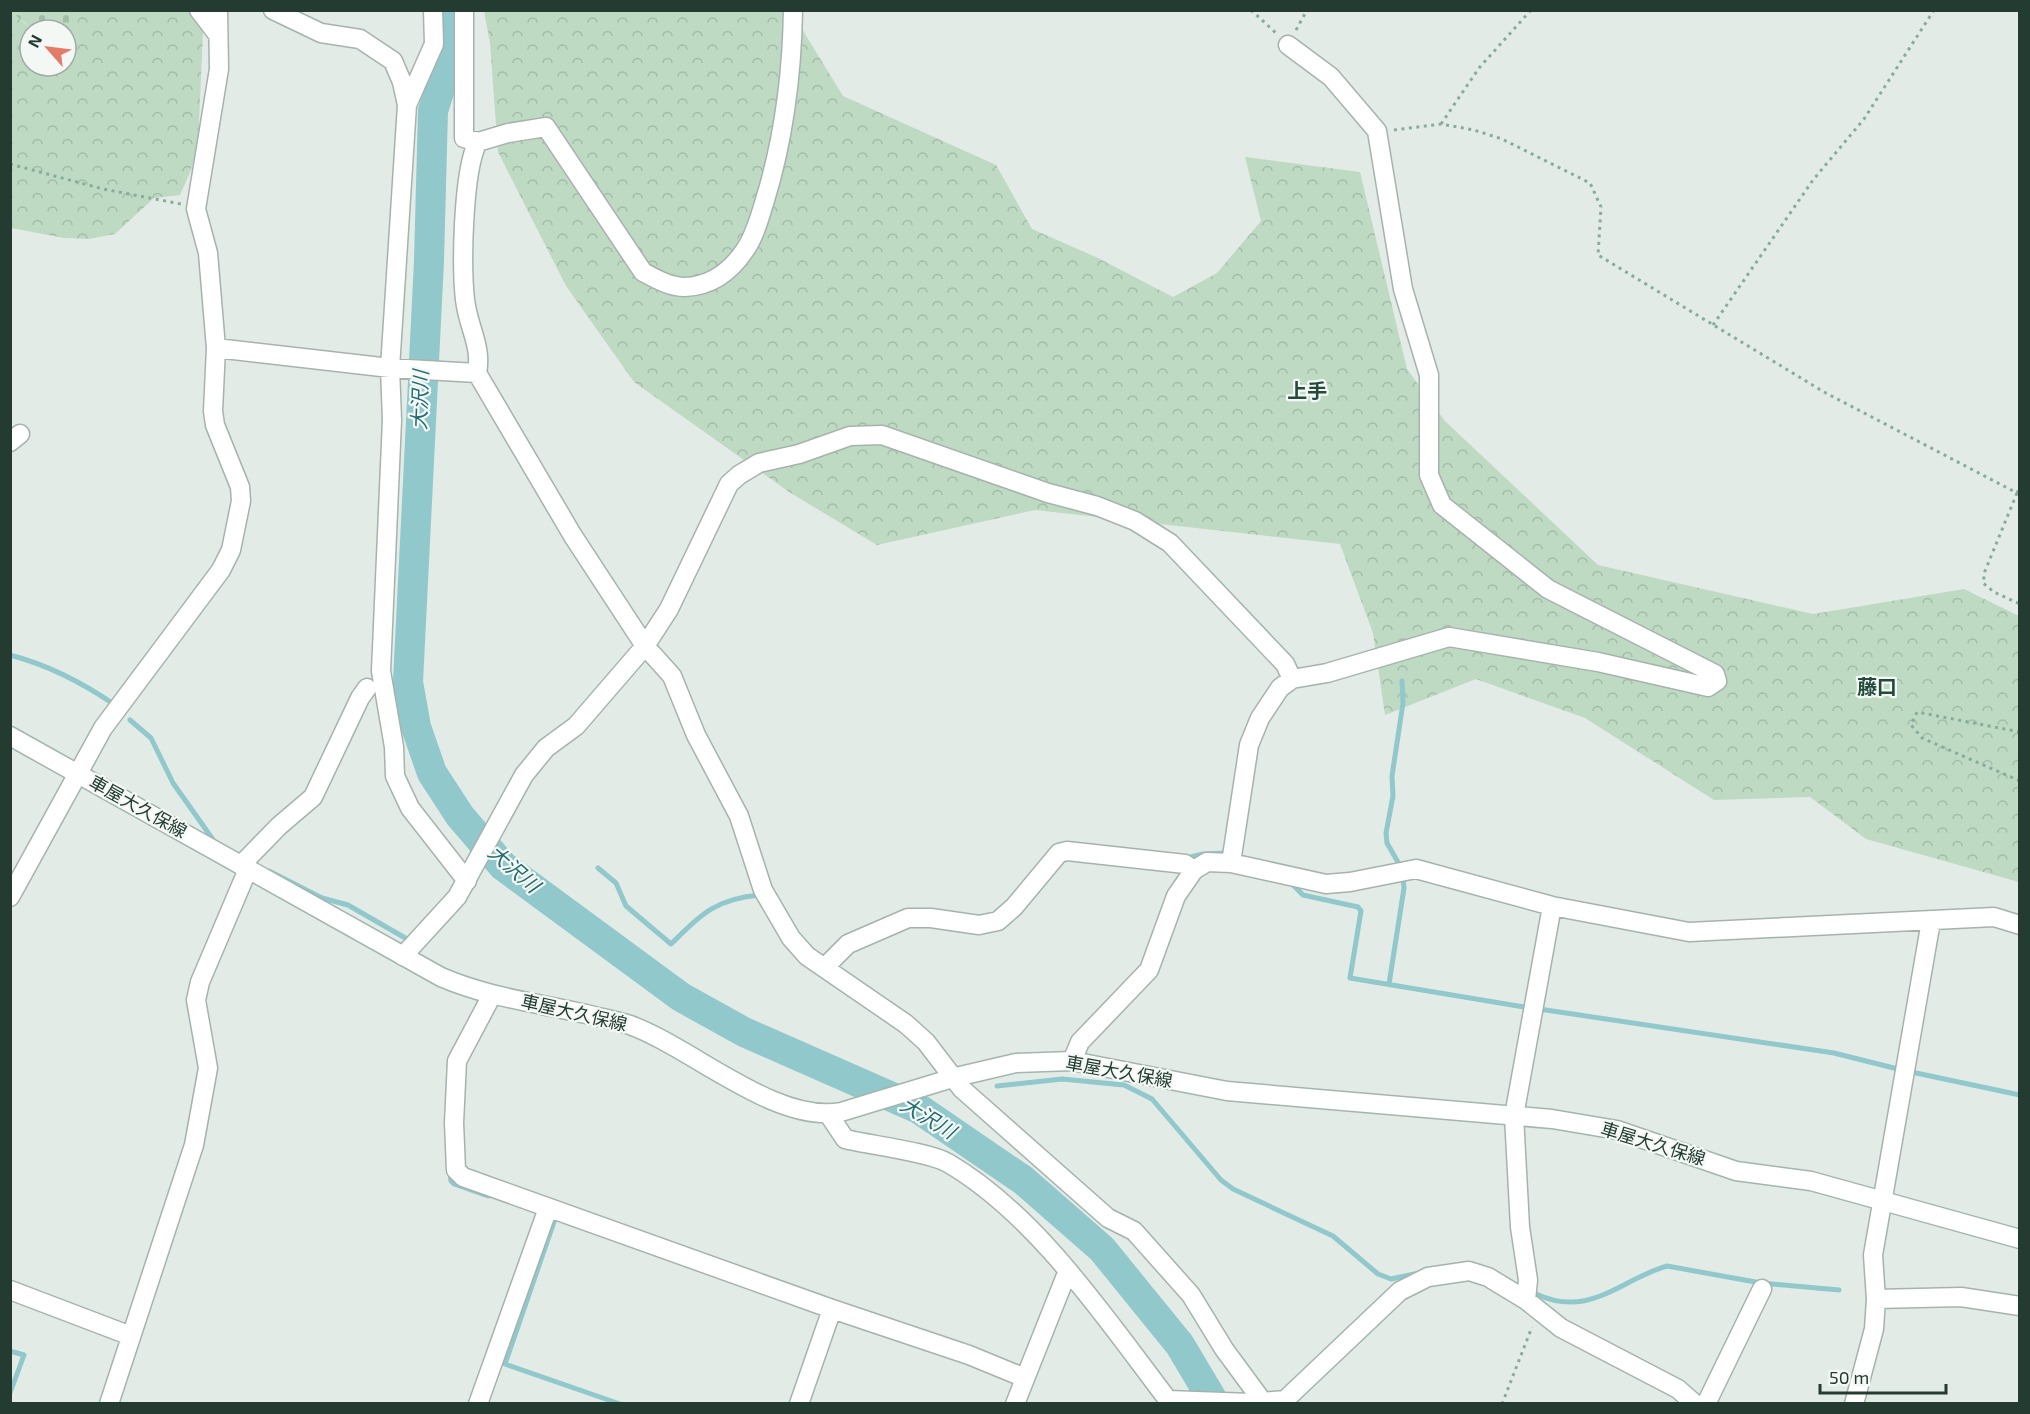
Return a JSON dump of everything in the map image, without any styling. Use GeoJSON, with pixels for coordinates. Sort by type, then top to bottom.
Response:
{"type":"FeatureCollection","features":[{"type":"Feature","properties":{"kind":"street"},"geometry":{"type":"LineString","coordinates":[[199,10],[218,35]]}},
{"type":"Feature","properties":{"kind":"street"},"geometry":{"type":"LineString","coordinates":[[10,897],[103,728],[221,570],[231,550],[241,501],[240,487],[215,425],[213,411],[216,348],[208,253],[196,209],[219,69],[218,10]]}},
{"type":"Feature","properties":{"kind":"street"},"geometry":{"type":"LineString","coordinates":[[273,10],[321,33],[360,39],[393,61],[402,82],[406,105],[381,671],[382,691],[394,747],[395,776],[410,808],[470,875]]}},
{"type":"Feature","properties":{"kind":"street"},"geometry":{"type":"LineString","coordinates":[[406,105],[413,96],[434,44],[433,10]]}},
{"type":"Feature","properties":{"kind":"street"},"geometry":{"type":"LineString","coordinates":[[464,10],[464,138],[478,142],[508,133],[546,127],[643,272],[663,283],[683,287],[703,284],[725,273],[746,249],[759,220],[785,115],[792,59],[793,10]]}},
{"type":"Feature","properties":{"kind":"street"},"geometry":{"type":"LineString","coordinates":[[1231,863],[1249,745],[1260,718],[1280,688],[1292,679],[1327,673],[1449,637],[1598,662],[1708,687],[1717,681],[1715,674],[1548,589],[1442,505],[1429,475],[1429,375],[1403,289],[1377,132],[1331,77],[1288,45]]}},
{"type":"Feature","properties":{"kind":"street"},"geometry":{"type":"LineString","coordinates":[[467,372],[480,357],[466,307],[464,285],[467,174],[472,152],[478,142]]}},
{"type":"Feature","properties":{"kind":"street"},"geometry":{"type":"LineString","coordinates":[[216,348],[395,368],[467,372]]}},
{"type":"Feature","properties":{"kind":"street"},"geometry":{"type":"LineString","coordinates":[[467,372],[645,646],[672,676],[696,735],[739,816],[763,890],[791,938],[807,956],[906,1024],[926,1042],[948,1080],[962,1089],[1108,1218],[1134,1231],[1191,1295],[1257,1403]]}},
{"type":"Feature","properties":{"kind":"street"},"geometry":{"type":"LineString","coordinates":[[403,956],[457,897],[524,775],[546,748],[576,726],[645,646],[669,609],[722,496],[739,475],[759,463],[799,454],[850,436],[882,435],[1048,493],[1097,506],[1135,521],[1170,543],[1285,664],[1292,679]]}},
{"type":"Feature","properties":{"kind":"street"},"geometry":{"type":"LineString","coordinates":[[109,1404],[194,1145],[208,1068],[196,1000],[200,982],[245,867],[279,826],[314,797],[360,698],[367,688]]}},
{"type":"Feature","properties":{"kind":"street","name":"車屋大久保線"},"geometry":{"type":"LineString","coordinates":[[10,736],[441,977],[492,995],[629,1024],[669,1042],[776,1102],[803,1112],[835,1113],[1016,1063],[1072,1061],[1227,1091],[1514,1116],[1617,1130],[1736,1172],[1811,1181],[2019,1239]]}},
{"type":"Feature","properties":{"kind":"street"},"geometry":{"type":"LineString","coordinates":[[825,967],[848,944],[908,918],[931,918],[979,925],[998,921],[1014,908],[1059,853],[1067,851],[1185,864],[1194,870]]}},
{"type":"Feature","properties":{"kind":"street"},"geometry":{"type":"LineString","coordinates":[[1072,1061],[1080,1042],[1149,970],[1176,896],[1194,870],[1207,862],[1231,863],[1326,884],[1350,882],[1416,869],[1552,906],[1689,932],[1994,917],[2019,925]]}},
{"type":"Feature","properties":{"kind":"street"},"geometry":{"type":"LineString","coordinates":[[1533,1305],[1520,1227],[1514,1116],[1552,906]]}},
{"type":"Feature","properties":{"kind":"street"},"geometry":{"type":"LineString","coordinates":[[1854,1404],[1874,1329],[1876,1299],[1873,1255],[1931,921]]}},
{"type":"Feature","properties":{"kind":"street"},"geometry":{"type":"LineString","coordinates":[[492,995],[457,1061],[454,1123],[456,1170],[463,1177],[546,1213],[969,1355],[1025,1378]]}},
{"type":"Feature","properties":{"kind":"street"},"geometry":{"type":"LineString","coordinates":[[835,1113],[845,1139],[946,1162],[992,1196],[1041,1238],[1168,1400],[1257,1403],[1285,1400],[1400,1291],[1415,1282],[1468,1271],[1488,1277],[1533,1305],[1561,1328],[1678,1389],[1695,1404]]}},
{"type":"Feature","properties":{"kind":"street"},"geometry":{"type":"LineString","coordinates":[[478,1404],[546,1213]]}},
{"type":"Feature","properties":{"kind":"street"},"geometry":{"type":"LineString","coordinates":[[1015,1404],[1067,1273]]}},
{"type":"Feature","properties":{"kind":"street"},"geometry":{"type":"LineString","coordinates":[[1706,1404],[1762,1289]]}},
{"type":"Feature","properties":{"kind":"street"},"geometry":{"type":"LineString","coordinates":[[10,1290],[131,1336]]}},
{"type":"Feature","properties":{"kind":"street"},"geometry":{"type":"LineString","coordinates":[[1876,1299],[1960,1297],[2019,1306]]}},
{"type":"Feature","properties":{"kind":"street"},"geometry":{"type":"LineString","coordinates":[[799,1404],[832,1309]]}},
{"type":"Feature","properties":{"kind":"path"},"geometry":{"type":"LineString","coordinates":[[1251,10],[1288,45],[1307,10]]}},
{"type":"Feature","properties":{"kind":"path"},"geometry":{"type":"LineString","coordinates":[[1441,124],[1479,68],[1531,10]]}},
{"type":"Feature","properties":{"kind":"path"},"geometry":{"type":"LineString","coordinates":[[1713,325],[1813,180],[1864,118],[1934,10]]}},
{"type":"Feature","properties":{"kind":"path"},"geometry":{"type":"LineString","coordinates":[[1377,132],[1441,124],[1502,139],[1590,183],[1601,207],[1598,255],[1824,392],[2017,493]]}},
{"type":"Feature","properties":{"kind":"path"},"geometry":{"type":"LineString","coordinates":[[10,164],[104,189],[178,205],[197,200]]}},
{"type":"Feature","properties":{"kind":"path"},"geometry":{"type":"LineString","coordinates":[[2019,486],[1985,571],[1983,583],[1994,592],[2019,604]]}},
{"type":"Feature","properties":{"kind":"path"},"geometry":{"type":"LineString","coordinates":[[2019,732],[1917,712],[1911,725],[1922,738],[2019,781]]}},
{"type":"Feature","properties":{"kind":"path"},"geometry":{"type":"LineString","coordinates":[[1502,1404],[1533,1305]]}},
{"type":"Feature","properties":{"kind":"green space"},"geometry":{"type":"Polygon","coordinates":[[[10,11],[18,18],[18,78],[78,78],[79,15],[77,11],[204,11],[198,144],[191,170],[180,195],[154,198],[115,234],[89,239],[64,238],[11,228],[10,11]]]}},
{"type":"Feature","properties":{"kind":"green space"},"geometry":{"type":"Polygon","coordinates":[[[10,11],[77,11],[79,15],[78,19],[18,18],[10,11]]]}},
{"type":"Feature","properties":{"kind":"green space"},"geometry":{"type":"Polygon","coordinates":[[[484,11],[791,11],[843,96],[996,165],[1032,229],[1098,258],[1173,297],[1217,273],[1261,221],[1245,157],[1360,172],[1407,369],[1445,421],[1598,565],[1813,614],[1964,589],[2019,616],[2019,882],[1866,839],[1810,797],[1714,800],[1585,718],[1476,679],[1385,715],[1373,633],[1340,544],[1035,510],[877,545],[789,492],[634,382],[566,286],[498,152],[490,43],[484,11]]]}},
{"type":"Feature","properties":{"kind":"waterway","name":"大沢川"},"geometry":{"type":"LineString","coordinates":[[450,10],[451,53],[433,111],[429,261],[408,682],[416,727],[432,773],[460,816],[503,866],[681,997],[744,1032],[919,1109],[1023,1180],[1102,1249],[1180,1345],[1215,1404]]}},
{"type":"Feature","properties":{"kind":"waterway"},"geometry":{"type":"LineString","coordinates":[[10,655],[65,676],[115,705]]}},
{"type":"Feature","properties":{"kind":"waterway"},"geometry":{"type":"LineString","coordinates":[[1399,864],[1387,843],[1386,833],[1393,796],[1392,776],[1403,703],[1402,681]]}},
{"type":"Feature","properties":{"kind":"waterway"},"geometry":{"type":"LineString","coordinates":[[130,720],[151,738],[173,783],[214,841]]}},
{"type":"Feature","properties":{"kind":"waterway"},"geometry":{"type":"LineString","coordinates":[[1187,858],[1203,854],[1226,853]]}},
{"type":"Feature","properties":{"kind":"waterway"},"geometry":{"type":"LineString","coordinates":[[598,868],[616,883],[626,906],[671,944],[701,916],[720,904],[760,895]]}},
{"type":"Feature","properties":{"kind":"waterway"},"geometry":{"type":"LineString","coordinates":[[269,871],[322,898],[348,905],[407,939]]}},
{"type":"Feature","properties":{"kind":"waterway"},"geometry":{"type":"LineString","coordinates":[[1389,984],[1404,888],[1403,878]]}},
{"type":"Feature","properties":{"kind":"waterway"},"geometry":{"type":"LineString","coordinates":[[1291,883],[1303,895],[1358,907],[1361,911],[1350,978],[1524,1007]]}},
{"type":"Feature","properties":{"kind":"waterway"},"geometry":{"type":"LineString","coordinates":[[1539,1009],[1834,1053],[1898,1069]]}},
{"type":"Feature","properties":{"kind":"waterway"},"geometry":{"type":"LineString","coordinates":[[1916,1073],[2020,1095]]}},
{"type":"Feature","properties":{"kind":"waterway"},"geometry":{"type":"LineString","coordinates":[[997,1086],[1062,1079],[1124,1085],[1152,1099],[1221,1180],[1233,1189],[1333,1236],[1378,1274],[1391,1279],[1419,1273]]}},
{"type":"Feature","properties":{"kind":"waterway"},"geometry":{"type":"LineString","coordinates":[[450,1171],[451,1181],[454,1184],[488,1196]]}},
{"type":"Feature","properties":{"kind":"waterway"},"geometry":{"type":"LineString","coordinates":[[548,1216],[554,1218],[554,1222],[505,1364],[620,1404]]}},
{"type":"Feature","properties":{"kind":"waterway"},"geometry":{"type":"LineString","coordinates":[[1536,1294],[1555,1301],[1589,1300],[1667,1266],[1761,1283],[1839,1290]]}},
{"type":"Feature","properties":{"kind":"waterway"},"geometry":{"type":"LineString","coordinates":[[10,1351],[24,1355],[10,1393]]}},
{"type":"Feature","properties":{"kind":"district","name":"上手"},"geometry":{"type":"Point","coordinates":[1307,391]}},
{"type":"Feature","properties":{"kind":"district","name":"藤口"},"geometry":{"type":"Point","coordinates":[1877,687]}}]}
